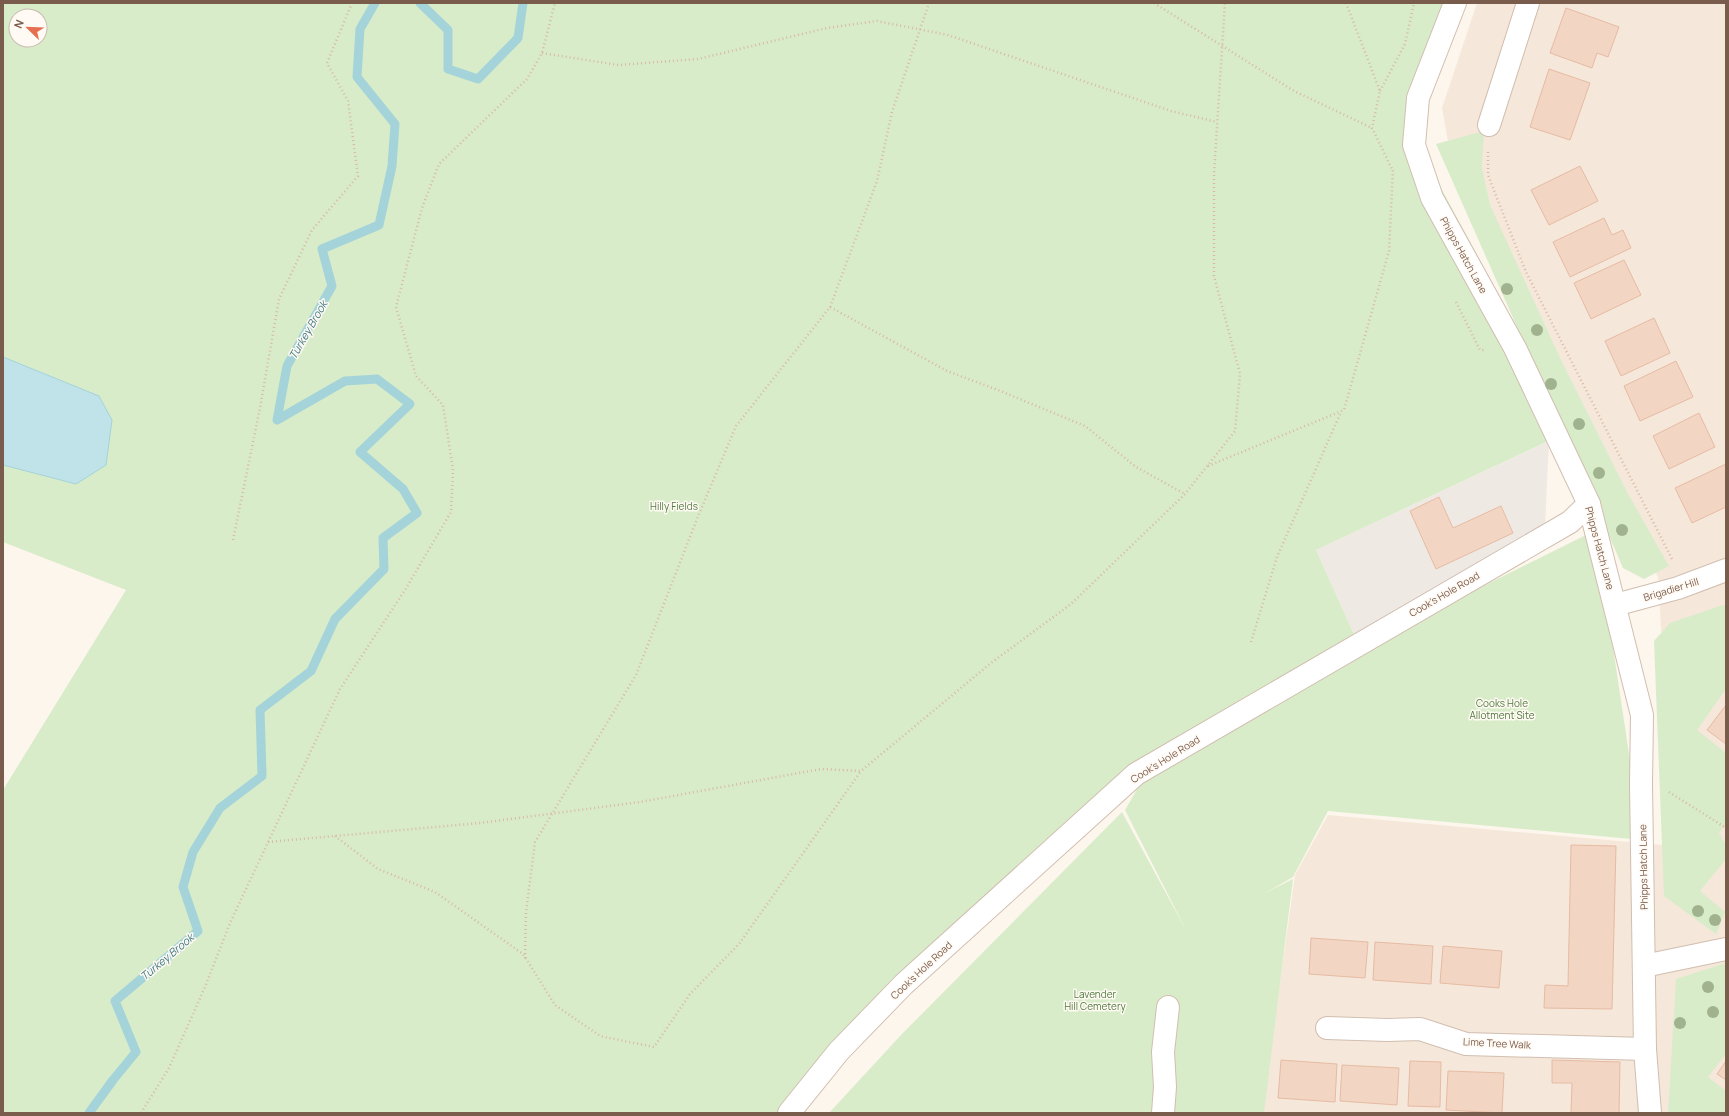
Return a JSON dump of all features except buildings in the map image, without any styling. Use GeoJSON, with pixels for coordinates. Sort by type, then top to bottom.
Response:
{"type":"FeatureCollection","features":[{"type":"Feature","properties":{"kind":"street","name":"Phipps Hatch Lane"},"geometry":{"type":"LineString","coordinates":[[1455,3],[1418,98],[1414,145],[1432,198],[1515,348],[1589,504],[1642,715],[1641,784],[1645,1049],[1650,1113]]}},
{"type":"Feature","properties":{"kind":"street"},"geometry":{"type":"LineString","coordinates":[[1489,125],[1528,3]]}},
{"type":"Feature","properties":{"kind":"street","name":"Cook's Hole Road"},"geometry":{"type":"LineString","coordinates":[[789,1113],[839,1051],[904,984],[1136,774],[1570,522],[1589,504]]}},
{"type":"Feature","properties":{"kind":"street","name":"Brigadier Hill"},"geometry":{"type":"LineString","coordinates":[[1615,605],[1678,588],[1726,570]]}},
{"type":"Feature","properties":{"kind":"street"},"geometry":{"type":"LineString","coordinates":[[1644,966],[1726,949]]}},
{"type":"Feature","properties":{"kind":"street"},"geometry":{"type":"LineString","coordinates":[[1163,1113],[1165,1087],[1163,1052],[1168,1007]]}},
{"type":"Feature","properties":{"kind":"street","name":"Lime Tree Walk"},"geometry":{"type":"LineString","coordinates":[[1327,1028],[1387,1030],[1420,1029],[1466,1044],[1645,1049]]}},
{"type":"Feature","properties":{"kind":"path"},"geometry":{"type":"LineString","coordinates":[[233,540],[260,408],[279,299],[312,230],[358,176],[348,101],[327,63],[352,3]]}},
{"type":"Feature","properties":{"kind":"path"},"geometry":{"type":"LineString","coordinates":[[141,1113],[169,1068],[205,987],[230,923],[294,791],[307,758],[340,689],[405,590],[451,512],[453,470],[442,405],[416,376],[396,307],[422,208],[439,164],[527,79],[542,53],[555,3]]}},
{"type":"Feature","properties":{"kind":"path"},"geometry":{"type":"LineString","coordinates":[[524,958],[526,912],[535,842],[636,675],[697,519],[736,426],[830,307],[877,181],[892,112],[929,3]]}},
{"type":"Feature","properties":{"kind":"path"},"geometry":{"type":"LineString","coordinates":[[1154,3],[1294,91],[1372,128]]}},
{"type":"Feature","properties":{"kind":"path"},"geometry":{"type":"LineString","coordinates":[[335,836],[378,869],[435,892],[523,954],[524,958],[555,1005],[600,1036],[654,1047],[690,994],[739,944],[861,771],[991,663],[1070,604],[1184,494],[1235,431],[1240,374],[1214,276],[1214,174],[1225,3]]}},
{"type":"Feature","properties":{"kind":"path"},"geometry":{"type":"LineString","coordinates":[[1380,91],[1405,44],[1414,3]]}},
{"type":"Feature","properties":{"kind":"path"},"geometry":{"type":"LineString","coordinates":[[542,53],[618,65],[698,58],[827,28],[878,21],[948,35],[1171,111],[1217,122]]}},
{"type":"Feature","properties":{"kind":"path"},"geometry":{"type":"LineString","coordinates":[[1489,125],[1488,175],[1526,272],[1674,565]]}},
{"type":"Feature","properties":{"kind":"path"},"geometry":{"type":"LineString","coordinates":[[1251,642],[1277,557],[1341,412],[1344,410],[1389,251],[1392,170],[1396,164]]}},
{"type":"Feature","properties":{"kind":"path"},"geometry":{"type":"LineString","coordinates":[[830,307],[947,371],[998,390],[1085,426],[1136,467],[1184,494]]}},
{"type":"Feature","properties":{"kind":"path"},"geometry":{"type":"LineString","coordinates":[[1206,466],[1341,412]]}},
{"type":"Feature","properties":{"kind":"path"},"geometry":{"type":"LineString","coordinates":[[268,842],[480,823],[552,814],[640,802],[821,769],[861,771]]}},
{"type":"Feature","properties":{"kind":"path"},"geometry":{"type":"LineString","coordinates":[[1641,784],[1652,782],[1726,828]]}},
{"type":"Feature","properties":{"kind":"shaded area"},"geometry":{"type":"Polygon","coordinates":[[[1477,3],[1726,3],[1726,1113],[1262,1113],[1295,875],[1328,815],[1674,846],[1658,577],[1540,348],[1452,164],[1442,108],[1477,3]]]}},
{"type":"Feature","properties":{"kind":"shaded area"},"geometry":{"type":"Polygon","coordinates":[[[1549,441],[1545,527],[1356,639],[1316,550],[1549,441]]]}},
{"type":"Feature","properties":{"kind":"green space","name":"Hilly Fields"},"geometry":{"type":"Polygon","coordinates":[[[3,3],[1442,3],[1416,107],[1421,151],[1521,336],[1436,144],[1484,131],[1482,168],[1490,205],[1561,360],[1627,492],[1669,566],[1644,579],[1623,568],[1594,501],[1557,437],[1316,550],[1356,639],[1131,770],[781,1113],[3,1113],[3,790],[126,590],[3,542],[3,3]]]}},
{"type":"Feature","properties":{"kind":"green space"},"geometry":{"type":"Polygon","coordinates":[[[1592,532],[1607,608],[1642,840],[1328,811],[1293,877],[1265,893],[1293,879],[1264,1113],[829,1113],[901,1035],[1122,812],[1187,932],[1125,810],[1143,779],[1417,619],[1592,532]]]}},
{"type":"Feature","properties":{"kind":"green space"},"geometry":{"type":"Polygon","coordinates":[[[1726,604],[1726,689],[1697,730],[1726,753],[1726,823],[1719,833],[1726,845],[1726,859],[1700,891],[1725,912],[1716,934],[1664,896],[1654,641],[1670,623],[1726,604]]]}},
{"type":"Feature","properties":{"kind":"green space"},"geometry":{"type":"Polygon","coordinates":[[[1726,963],[1726,1054],[1708,1077],[1726,1091],[1726,1113],[1668,1113],[1676,979],[1726,963]]]}},
{"type":"Feature","properties":{"kind":"water"},"geometry":{"type":"Polygon","coordinates":[[[3,357],[99,396],[112,420],[106,465],[76,484],[3,465],[3,357]]]}},
{"type":"Feature","properties":{"kind":"waterway","name":"Turkey Brook"},"geometry":{"type":"LineString","coordinates":[[89,1113],[136,1052],[115,1001],[198,931],[183,887],[193,852],[220,808],[262,776],[260,710],[311,671],[335,619],[384,569],[383,538],[417,513],[403,489],[360,452],[410,404],[377,379],[345,381],[277,420],[287,366],[332,286],[322,249],[379,225],[392,166],[395,124],[357,77],[360,29],[375,3]]}},
{"type":"Feature","properties":{"kind":"waterway","name":"Turkey Brook"},"geometry":{"type":"LineString","coordinates":[[420,3],[448,30],[448,69],[478,79],[518,38],[523,3]]}},
{"type":"Feature","properties":{"kind":"park label","name":"Cooks Hole Allotment Site"},"geometry":{"type":"Point","coordinates":[1502,708]}},
{"type":"Feature","properties":{"kind":"park label","name":"Lavender Hill Cemetery"},"geometry":{"type":"Point","coordinates":[1095,1000]}}]}
